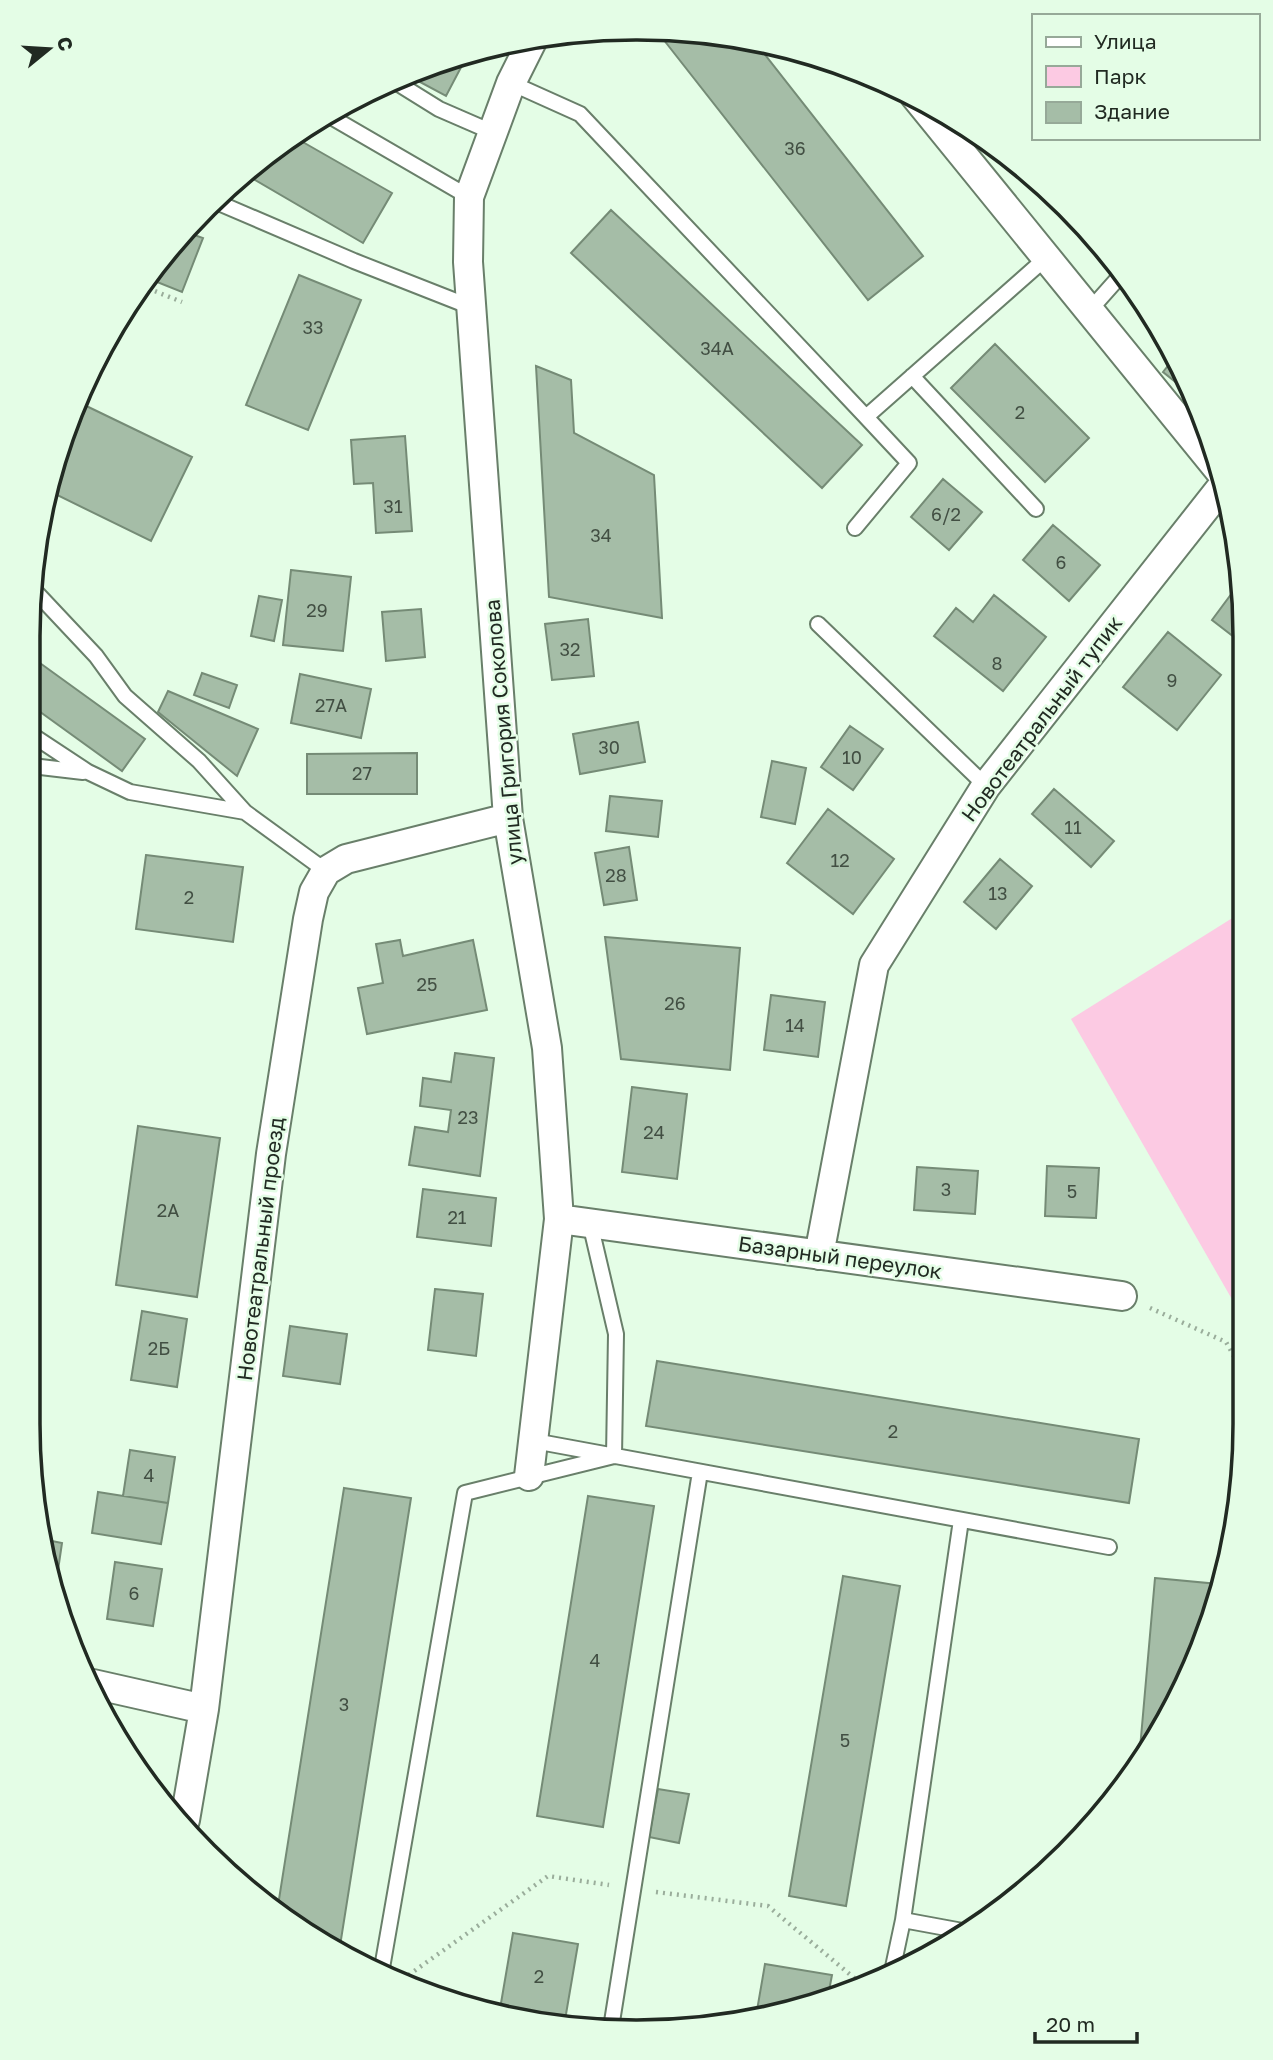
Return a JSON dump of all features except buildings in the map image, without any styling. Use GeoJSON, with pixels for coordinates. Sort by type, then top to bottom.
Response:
{"type":"FeatureCollection","features":[{"type":"Feature","properties":{"kind":"street","name":"улица Григория Соколова"},"geometry":{"type":"LineString","coordinates":[[527,51],[492,132],[469,197],[468,262],[508,818],[547,1048],[559,1219],[529,1476]]}},
{"type":"Feature","properties":{"kind":"street"},"geometry":{"type":"LineString","coordinates":[[934,119],[1202,450]]}},
{"type":"Feature","properties":{"kind":"street","name":"Новотеатральный тупик"},"geometry":{"type":"LineString","coordinates":[[818,1255],[874,965],[986,786],[1215,495]]}},
{"type":"Feature","properties":{"kind":"street"},"geometry":{"type":"LineString","coordinates":[[326,871],[346,859],[508,818]]}},
{"type":"Feature","properties":{"kind":"street","name":"Новотеатральный проезд"},"geometry":{"type":"LineString","coordinates":[[186,1814],[204,1709],[271,1154],[308,919],[314,892],[326,871]]}},
{"type":"Feature","properties":{"kind":"street","name":"Базарный переулок"},"geometry":{"type":"LineString","coordinates":[[559,1219],[1122,1296]]}},
{"type":"Feature","properties":{"kind":"street"},"geometry":{"type":"LineString","coordinates":[[102,1686],[204,1709]]}},
{"type":"Feature","properties":{"kind":"lane"},"geometry":{"type":"LineString","coordinates":[[512,83],[580,114],[909,464],[855,528]]}},
{"type":"Feature","properties":{"kind":"lane"},"geometry":{"type":"LineString","coordinates":[[405,88],[439,109],[492,132]]}},
{"type":"Feature","properties":{"kind":"lane"},"geometry":{"type":"LineString","coordinates":[[337,121],[469,197]]}},
{"type":"Feature","properties":{"kind":"lane"},"geometry":{"type":"LineString","coordinates":[[225,206],[471,307]]}},
{"type":"Feature","properties":{"kind":"lane"},"geometry":{"type":"LineString","coordinates":[[866,417],[1046,258]]}},
{"type":"Feature","properties":{"kind":"lane"},"geometry":{"type":"LineString","coordinates":[[1089,311],[1115,281]]}},
{"type":"Feature","properties":{"kind":"lane"},"geometry":{"type":"LineString","coordinates":[[912,376],[1036,509]]}},
{"type":"Feature","properties":{"kind":"lane"},"geometry":{"type":"LineString","coordinates":[[42,599],[96,656],[125,696],[199,761],[245,812],[326,871]]}},
{"type":"Feature","properties":{"kind":"lane"},"geometry":{"type":"LineString","coordinates":[[818,624],[986,786]]}},
{"type":"Feature","properties":{"kind":"lane"},"geometry":{"type":"LineString","coordinates":[[40,740],[88,772],[130,792],[245,812]]}},
{"type":"Feature","properties":{"kind":"lane"},"geometry":{"type":"LineString","coordinates":[[40,767],[88,772]]}},
{"type":"Feature","properties":{"kind":"lane"},"geometry":{"type":"LineString","coordinates":[[590,1223],[616,1334],[614,1456]]}},
{"type":"Feature","properties":{"kind":"lane"},"geometry":{"type":"LineString","coordinates":[[534,1441],[1109,1547]]}},
{"type":"Feature","properties":{"kind":"lane"},"geometry":{"type":"LineString","coordinates":[[383,1963],[465,1493],[614,1456]]}},
{"type":"Feature","properties":{"kind":"lane"},"geometry":{"type":"LineString","coordinates":[[612,2019],[700,1472]]}},
{"type":"Feature","properties":{"kind":"lane"},"geometry":{"type":"LineString","coordinates":[[894,1961],[903,1920],[961,1520]]}},
{"type":"Feature","properties":{"kind":"lane"},"geometry":{"type":"LineString","coordinates":[[903,1920],[951,1930]]}},
{"type":"Feature","properties":{"kind":"path"},"geometry":{"type":"LineString","coordinates":[[152,290],[182,302]]}},
{"type":"Feature","properties":{"kind":"path"},"geometry":{"type":"LineString","coordinates":[[1122,1296],[1226,1342],[1233,1354]]}},
{"type":"Feature","properties":{"kind":"green space"},"geometry":{"type":"Polygon","coordinates":[[[1233,918],[1233,1301],[1071,1019],[1233,918]]]}}]}
